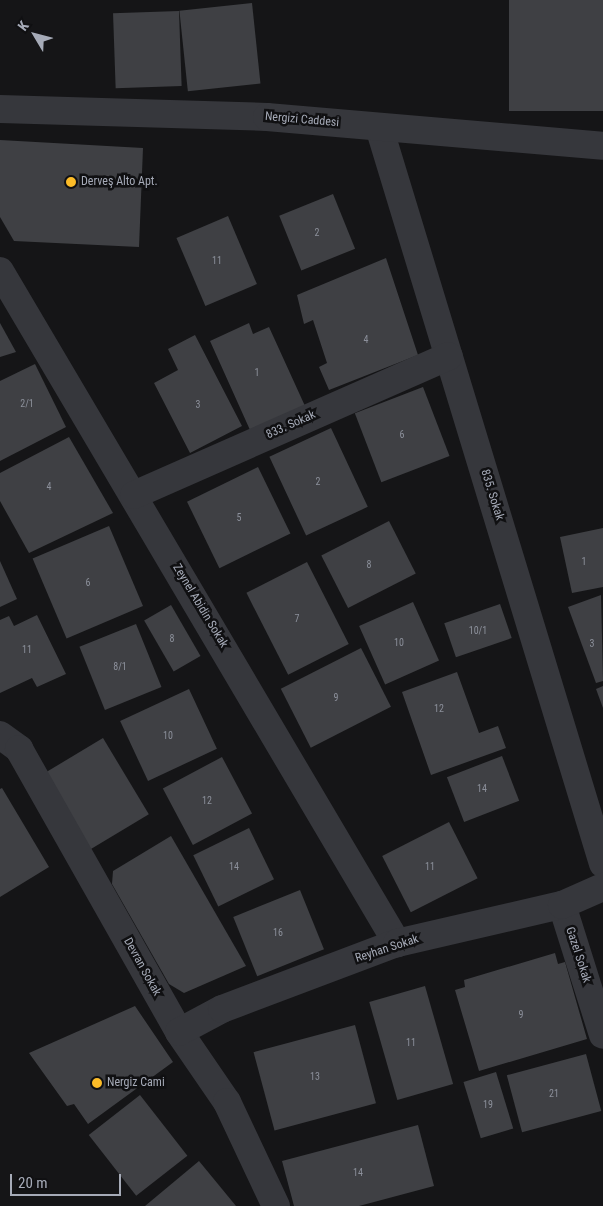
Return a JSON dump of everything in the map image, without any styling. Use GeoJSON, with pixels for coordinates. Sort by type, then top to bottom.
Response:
{"type":"FeatureCollection","features":[{"type":"Feature","properties":{"kind":"street","name":"Nergizi Caddesi"},"geometry":{"type":"LineString","coordinates":[[0,109],[267,117],[603,146]]}},
{"type":"Feature","properties":{"kind":"street","name":"835. Sokak"},"geometry":{"type":"LineString","coordinates":[[379,127],[603,864]]}},
{"type":"Feature","properties":{"kind":"street","name":"Zeynel Abidin Sokak"},"geometry":{"type":"LineString","coordinates":[[0,271],[134,495],[397,944]]}},
{"type":"Feature","properties":{"kind":"street","name":"833. Sokak"},"geometry":{"type":"LineString","coordinates":[[134,495],[449,356]]}},
{"type":"Feature","properties":{"kind":"street","name":"Devran Sokak"},"geometry":{"type":"LineString","coordinates":[[0,735],[19,749],[179,1032],[227,1102],[276,1206]]}},
{"type":"Feature","properties":{"kind":"street","name":"Reyhan Sokak"},"geometry":{"type":"LineString","coordinates":[[179,1032],[222,1009],[397,944],[562,905],[603,887]]}},
{"type":"Feature","properties":{"kind":"street","name":"Gazel Sokak"},"geometry":{"type":"LineString","coordinates":[[562,905],[603,1035]]}},
{"type":"Feature","properties":{"kind":"building"},"geometry":{"type":"Polygon","coordinates":[[[509,0],[603,0],[603,111],[509,111],[509,0]]]}},
{"type":"Feature","properties":{"kind":"building"},"geometry":{"type":"Polygon","coordinates":[[[252,3],[260,84],[188,91],[179,11],[252,3]]]}},
{"type":"Feature","properties":{"kind":"building"},"geometry":{"type":"Polygon","coordinates":[[[179,11],[182,86],[116,88],[113,13],[179,11]]]}},
{"type":"Feature","properties":{"kind":"building","name":"Derveş Alto Apt."},"geometry":{"type":"Polygon","coordinates":[[[0,140],[143,148],[139,247],[14,241],[0,217],[0,140]]]}},
{"type":"Feature","properties":{"kind":"building"},"geometry":{"type":"Polygon","coordinates":[[[333,194],[355,249],[301,270],[279,216],[333,194]]]}},
{"type":"Feature","properties":{"kind":"building"},"geometry":{"type":"Polygon","coordinates":[[[228,216],[257,284],[205,306],[176,238],[228,216]]]}},
{"type":"Feature","properties":{"kind":"building"},"geometry":{"type":"Polygon","coordinates":[[[386,258],[418,355],[329,390],[319,367],[327,363],[313,320],[304,324],[297,295],[386,258]]]}},
{"type":"Feature","properties":{"kind":"building"},"geometry":{"type":"Polygon","coordinates":[[[0,323],[16,352],[0,357],[0,323]]]}},
{"type":"Feature","properties":{"kind":"building"},"geometry":{"type":"Polygon","coordinates":[[[249,323],[253,334],[269,327],[305,406],[250,430],[210,341],[249,323]]]}},
{"type":"Feature","properties":{"kind":"building"},"geometry":{"type":"Polygon","coordinates":[[[195,335],[242,426],[190,453],[154,383],[178,370],[168,349],[195,335]]]}},
{"type":"Feature","properties":{"kind":"building"},"geometry":{"type":"Polygon","coordinates":[[[35,364],[66,427],[0,461],[0,381],[35,364]]]}},
{"type":"Feature","properties":{"kind":"building"},"geometry":{"type":"Polygon","coordinates":[[[423,387],[450,456],[381,482],[355,413],[423,387]]]}},
{"type":"Feature","properties":{"kind":"building"},"geometry":{"type":"Polygon","coordinates":[[[331,428],[368,507],[306,536],[269,457],[331,428]]]}},
{"type":"Feature","properties":{"kind":"building"},"geometry":{"type":"Polygon","coordinates":[[[69,437],[113,513],[29,553],[0,501],[0,473],[69,437]]]}},
{"type":"Feature","properties":{"kind":"building"},"geometry":{"type":"Polygon","coordinates":[[[258,467],[290,534],[219,568],[187,502],[258,467]]]}},
{"type":"Feature","properties":{"kind":"building"},"geometry":{"type":"Polygon","coordinates":[[[389,521],[416,574],[348,608],[321,556],[389,521]]]}},
{"type":"Feature","properties":{"kind":"building"},"geometry":{"type":"Polygon","coordinates":[[[109,526],[143,606],[67,639],[33,558],[109,526]]]}},
{"type":"Feature","properties":{"kind":"building"},"geometry":{"type":"Polygon","coordinates":[[[603,528],[603,587],[572,593],[560,537],[603,528]]]}},
{"type":"Feature","properties":{"kind":"building"},"geometry":{"type":"Polygon","coordinates":[[[0,561],[17,599],[0,607],[0,561]]]}},
{"type":"Feature","properties":{"kind":"building"},"geometry":{"type":"Polygon","coordinates":[[[307,562],[349,644],[288,675],[246,593],[307,562]]]}},
{"type":"Feature","properties":{"kind":"building"},"geometry":{"type":"Polygon","coordinates":[[[601,595],[603,681],[596,683],[568,607],[601,595]]]}},
{"type":"Feature","properties":{"kind":"building"},"geometry":{"type":"Polygon","coordinates":[[[413,602],[439,660],[385,684],[359,626],[413,602]]]}},
{"type":"Feature","properties":{"kind":"building"},"geometry":{"type":"Polygon","coordinates":[[[500,604],[512,638],[456,657],[444,623],[500,604]]]}},
{"type":"Feature","properties":{"kind":"building"},"geometry":{"type":"Polygon","coordinates":[[[171,605],[200,656],[174,672],[144,620],[171,605]]]}},
{"type":"Feature","properties":{"kind":"building"},"geometry":{"type":"Polygon","coordinates":[[[37,615],[66,674],[37,687],[32,678],[0,693],[0,620],[9,616],[14,626],[37,615]]]}},
{"type":"Feature","properties":{"kind":"building"},"geometry":{"type":"Polygon","coordinates":[[[136,624],[161,687],[105,710],[79,647],[136,624]]]}},
{"type":"Feature","properties":{"kind":"building"},"geometry":{"type":"Polygon","coordinates":[[[361,648],[391,707],[311,748],[281,689],[361,648]]]}},
{"type":"Feature","properties":{"kind":"building"},"geometry":{"type":"Polygon","coordinates":[[[457,672],[479,733],[498,726],[506,748],[431,775],[402,692],[457,672]]]}},
{"type":"Feature","properties":{"kind":"building"},"geometry":{"type":"Polygon","coordinates":[[[603,686],[603,708],[596,689],[603,686]]]}},
{"type":"Feature","properties":{"kind":"building"},"geometry":{"type":"Polygon","coordinates":[[[189,689],[217,749],[148,781],[120,721],[189,689]]]}},
{"type":"Feature","properties":{"kind":"building"},"geometry":{"type":"Polygon","coordinates":[[[103,738],[149,814],[91,849],[45,773],[103,738]]]}},
{"type":"Feature","properties":{"kind":"building"},"geometry":{"type":"Polygon","coordinates":[[[502,756],[519,801],[464,822],[447,777],[502,756]]]}},
{"type":"Feature","properties":{"kind":"building"},"geometry":{"type":"Polygon","coordinates":[[[222,757],[252,814],[193,845],[163,788],[222,757]]]}},
{"type":"Feature","properties":{"kind":"building"},"geometry":{"type":"Polygon","coordinates":[[[2,788],[49,867],[0,897],[0,789],[2,788]]]}},
{"type":"Feature","properties":{"kind":"building"},"geometry":{"type":"Polygon","coordinates":[[[449,822],[478,878],[411,912],[382,856],[449,822]]]}},
{"type":"Feature","properties":{"kind":"building"},"geometry":{"type":"Polygon","coordinates":[[[249,828],[274,879],[218,906],[193,855],[249,828]]]}},
{"type":"Feature","properties":{"kind":"building"},"geometry":{"type":"Polygon","coordinates":[[[171,836],[246,966],[184,993],[169,984],[112,884],[113,871],[171,836]]]}},
{"type":"Feature","properties":{"kind":"building"},"geometry":{"type":"Polygon","coordinates":[[[300,890],[324,949],[257,976],[233,917],[300,890]]]}},
{"type":"Feature","properties":{"kind":"building"},"geometry":{"type":"Polygon","coordinates":[[[555,953],[558,964],[565,962],[587,1039],[479,1071],[455,990],[465,987],[464,980],[555,953]]]}},
{"type":"Feature","properties":{"kind":"building"},"geometry":{"type":"Polygon","coordinates":[[[425,986],[453,1084],[397,1100],[369,1002],[425,986]]]}},
{"type":"Feature","properties":{"kind":"building","name":"Nergiz Cami"},"geometry":{"type":"Polygon","coordinates":[[[135,1006],[173,1062],[88,1124],[74,1104],[67,1106],[29,1053],[135,1006]]]}},
{"type":"Feature","properties":{"kind":"building"},"geometry":{"type":"Polygon","coordinates":[[[355,1025],[376,1103],[275,1130],[254,1052],[355,1025]]]}},
{"type":"Feature","properties":{"kind":"building"},"geometry":{"type":"Polygon","coordinates":[[[586,1054],[601,1111],[522,1132],[507,1075],[586,1054]]]}},
{"type":"Feature","properties":{"kind":"building"},"geometry":{"type":"Polygon","coordinates":[[[496,1072],[513,1128],[481,1138],[463,1082],[496,1072]]]}},
{"type":"Feature","properties":{"kind":"building"},"geometry":{"type":"Polygon","coordinates":[[[140,1095],[187,1156],[136,1196],[89,1135],[140,1095]]]}},
{"type":"Feature","properties":{"kind":"building"},"geometry":{"type":"Polygon","coordinates":[[[418,1125],[434,1186],[359,1206],[294,1206],[282,1161],[418,1125]]]}},
{"type":"Feature","properties":{"kind":"building"},"geometry":{"type":"Polygon","coordinates":[[[199,1161],[236,1206],[145,1206],[199,1161]]]}},
{"type":"Feature","properties":{"kind":"place","name":"Derveş Alto Apt."},"geometry":{"type":"Point","coordinates":[71,182]}},
{"type":"Feature","properties":{"kind":"place","name":"Nergiz Cami"},"geometry":{"type":"Point","coordinates":[97,1083]}}]}
